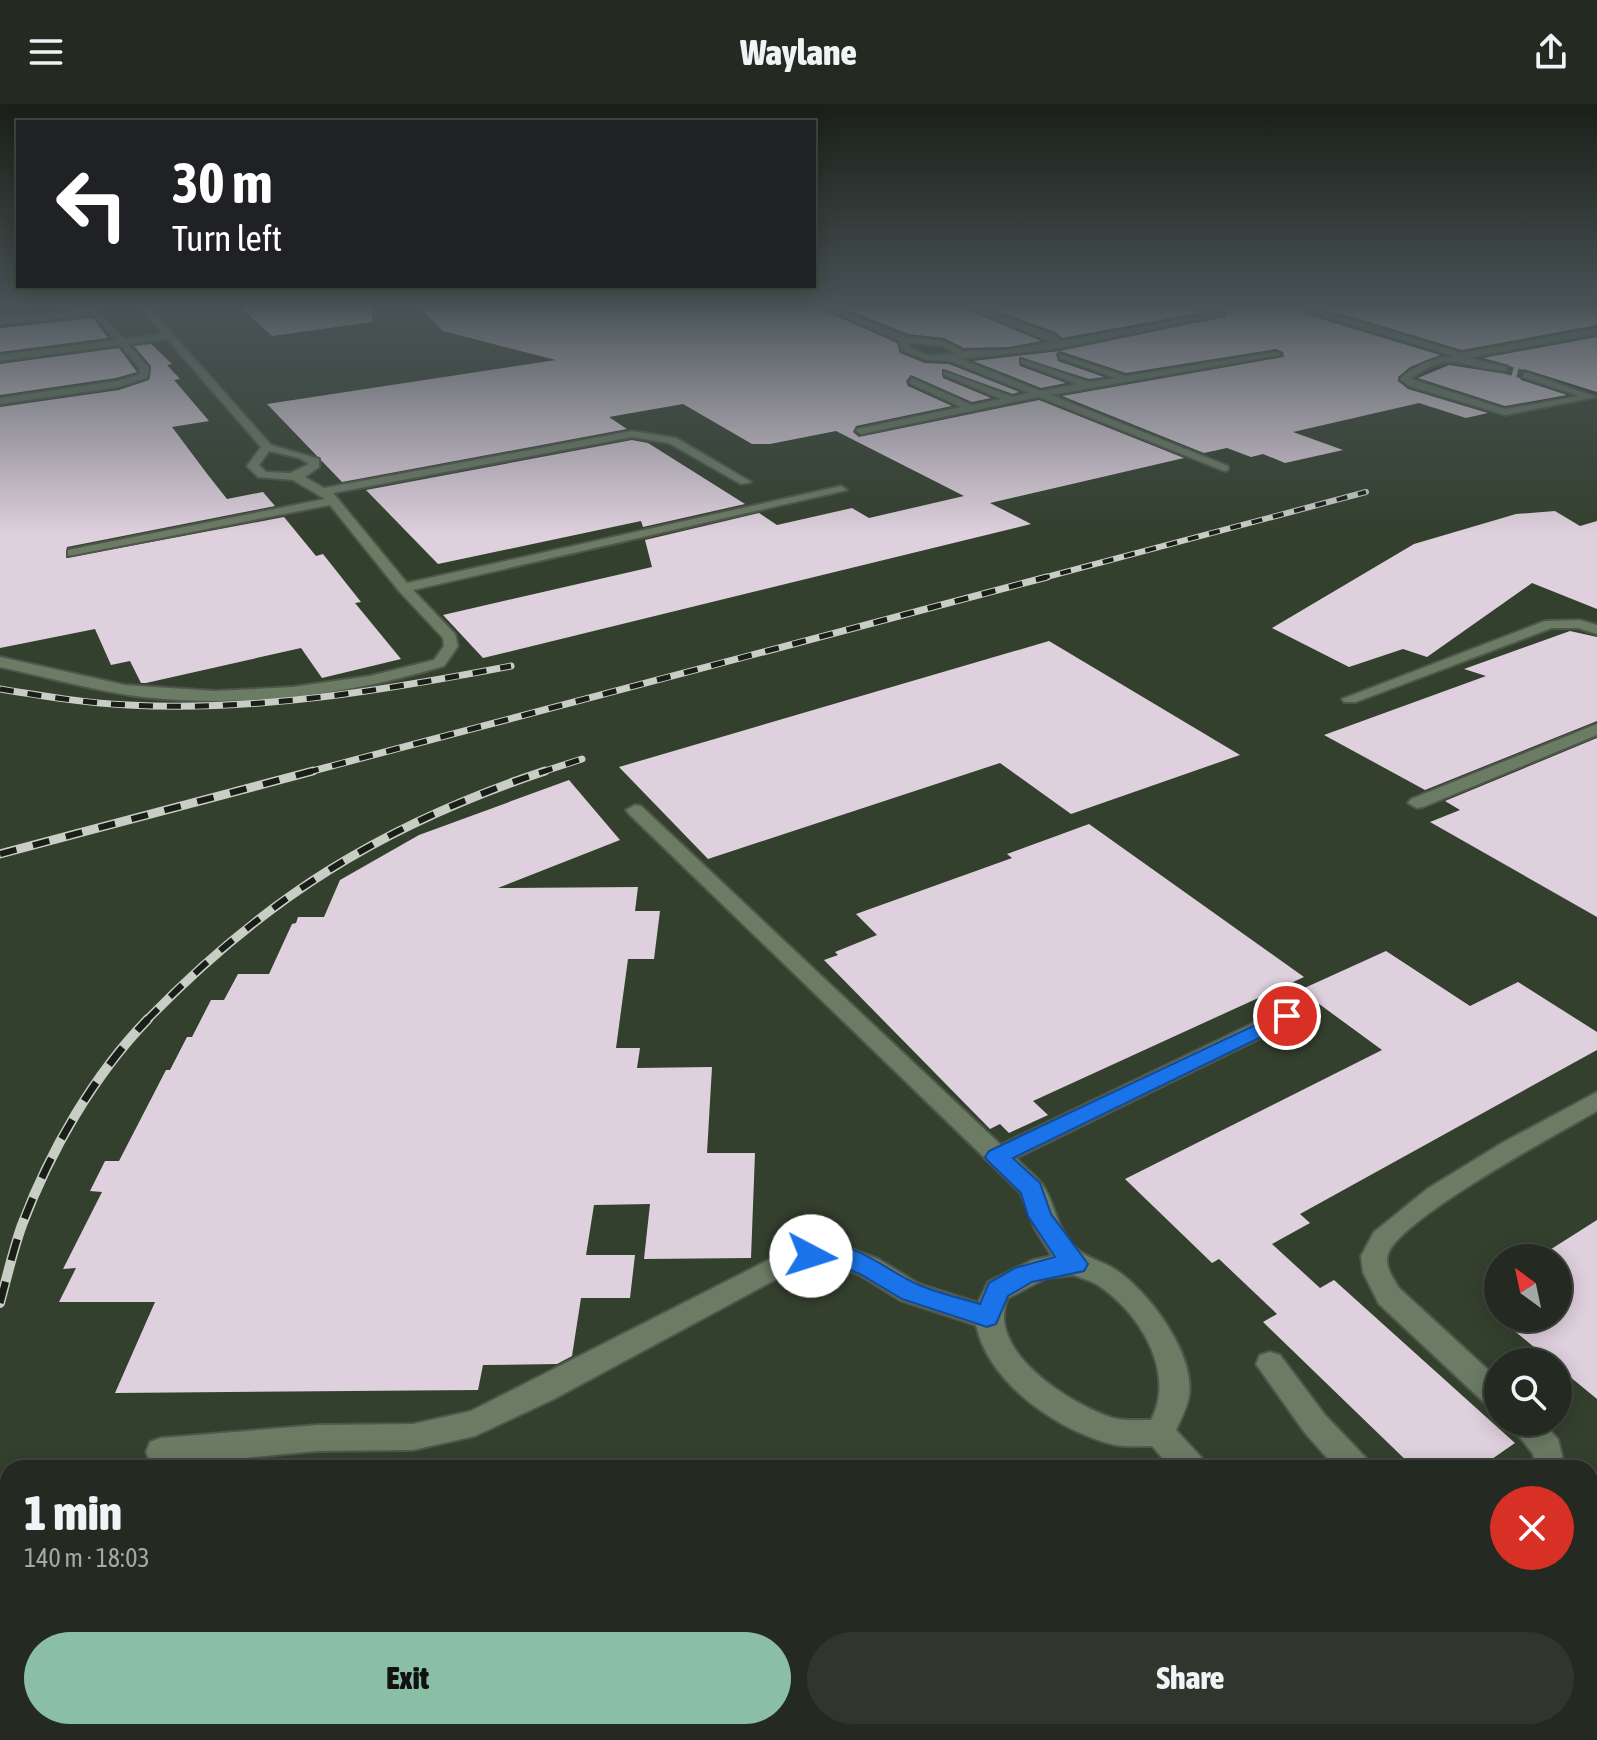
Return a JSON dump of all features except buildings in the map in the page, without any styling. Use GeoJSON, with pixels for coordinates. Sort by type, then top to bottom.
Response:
{"type":"FeatureCollection","features":[{"type":"Feature","properties":{"kind":"street"},"geometry":{"type":"LineString","coordinates":[[0,401],[130,381]]}},
{"type":"Feature","properties":{"kind":"street"},"geometry":{"type":"LineString","coordinates":[[210,381],[267,447],[311,458],[315,465],[295,476],[271,477],[255,472],[254,461],[267,447]]}},
{"type":"Feature","properties":{"kind":"street"},"geometry":{"type":"LineString","coordinates":[[913,381],[971,408]]}},
{"type":"Feature","properties":{"kind":"street"},"geometry":{"type":"LineString","coordinates":[[967,381],[1012,400]]}},
{"type":"Feature","properties":{"kind":"street"},"geometry":{"type":"LineString","coordinates":[[1008,381],[1039,394]]}},
{"type":"Feature","properties":{"kind":"street"},"geometry":{"type":"LineString","coordinates":[[1025,381],[1224,468]]}},
{"type":"Feature","properties":{"kind":"street"},"geometry":{"type":"LineString","coordinates":[[1079,381],[1089,385]]}},
{"type":"Feature","properties":{"kind":"street"},"geometry":{"type":"LineString","coordinates":[[861,431],[1039,394],[1056,395],[1112,381]]}},
{"type":"Feature","properties":{"kind":"street"},"geometry":{"type":"LineString","coordinates":[[1406,381],[1505,412],[1591,397],[1544,381]]}},
{"type":"Feature","properties":{"kind":"street"},"geometry":{"type":"LineString","coordinates":[[73,553],[328,494],[632,434],[672,440],[745,482]]}},
{"type":"Feature","properties":{"kind":"street"},"geometry":{"type":"LineString","coordinates":[[309,471],[324,478],[328,494]]}},
{"type":"Feature","properties":{"kind":"street"},"geometry":{"type":"LineString","coordinates":[[0,662],[143,692],[218,694],[274,692],[389,677],[439,663],[451,646],[450,637],[404,588],[328,494],[295,476]]}},
{"type":"Feature","properties":{"kind":"street"},"geometry":{"type":"LineString","coordinates":[[404,588],[841,490]]}},
{"type":"Feature","properties":{"kind":"street"},"geometry":{"type":"LineString","coordinates":[[1350,699],[1550,624],[1570,623],[1597,630]]}},
{"type":"Feature","properties":{"kind":"street"},"geometry":{"type":"LineString","coordinates":[[1417,803],[1597,729]]}},
{"type":"Feature","properties":{"kind":"street"},"geometry":{"type":"LineString","coordinates":[[635,810],[1032,1189],[1040,1216],[1076,1264],[1108,1277],[1155,1328],[1169,1359],[1175,1390],[1170,1413],[1159,1433]]}},
{"type":"Feature","properties":{"kind":"street"},"geometry":{"type":"LineString","coordinates":[[997,1157],[1287,1016]]}},
{"type":"Feature","properties":{"kind":"street"},"geometry":{"type":"LineString","coordinates":[[1484,1384],[1389,1296],[1377,1275],[1374,1255],[1383,1237],[1420,1205],[1597,1100]]}},
{"type":"Feature","properties":{"kind":"street"},"geometry":{"type":"LineString","coordinates":[[161,1452],[318,1438],[413,1437],[475,1423],[544,1390],[790,1259],[832,1252],[869,1267],[910,1292],[987,1317]]}},
{"type":"Feature","properties":{"kind":"street"},"geometry":{"type":"LineString","coordinates":[[1076,1264],[1042,1268],[998,1290],[987,1317],[996,1347],[1021,1377],[1066,1408],[1113,1432],[1159,1433]]}},
{"type":"Feature","properties":{"kind":"street"},"geometry":{"type":"LineString","coordinates":[[1270,1364],[1315,1424],[1348,1460]]}},
{"type":"Feature","properties":{"kind":"street"},"geometry":{"type":"LineString","coordinates":[[1159,1433],[1177,1460]]}},
{"type":"Feature","properties":{"kind":"street"},"geometry":{"type":"LineString","coordinates":[[1535,1436],[1547,1449],[1549,1460]]}},
{"type":"Feature","properties":{"kind":"shaded area"},"geometry":{"type":"Polygon","coordinates":[[[0,381],[1597,381],[1597,1460],[0,1460],[0,381]]]}},
{"type":"Feature","properties":{"kind":"railway"},"geometry":{"type":"LineString","coordinates":[[1039,579],[1366,492]]}},
{"type":"Feature","properties":{"kind":"railway"},"geometry":{"type":"LineString","coordinates":[[305,773],[1047,577]]}},
{"type":"Feature","properties":{"kind":"railway"},"geometry":{"type":"LineString","coordinates":[[0,689],[112,704],[225,705],[368,691],[511,666]]}},
{"type":"Feature","properties":{"kind":"railway"},"geometry":{"type":"LineString","coordinates":[[543,772],[582,759]]}},
{"type":"Feature","properties":{"kind":"railway"},"geometry":{"type":"LineString","coordinates":[[0,854],[313,771]]}},
{"type":"Feature","properties":{"kind":"railway"},"geometry":{"type":"LineString","coordinates":[[148,1019],[236,938],[329,870],[378,841],[431,816],[543,772]]}},
{"type":"Feature","properties":{"kind":"railway"},"geometry":{"type":"LineString","coordinates":[[539,773],[543,772]]}},
{"type":"Feature","properties":{"kind":"railway"},"geometry":{"type":"LineString","coordinates":[[0,1303],[22,1225],[60,1142],[91,1090],[148,1019]]}},
{"type":"Feature","properties":{"kind":"route"},"geometry":{"type":"LineString","coordinates":[[811,1256],[832,1252],[869,1267],[910,1292],[987,1317],[998,1290],[1023,1275],[1042,1268],[1076,1264],[1040,1216],[1032,1189],[997,1157],[1287,1016]]}}]}
